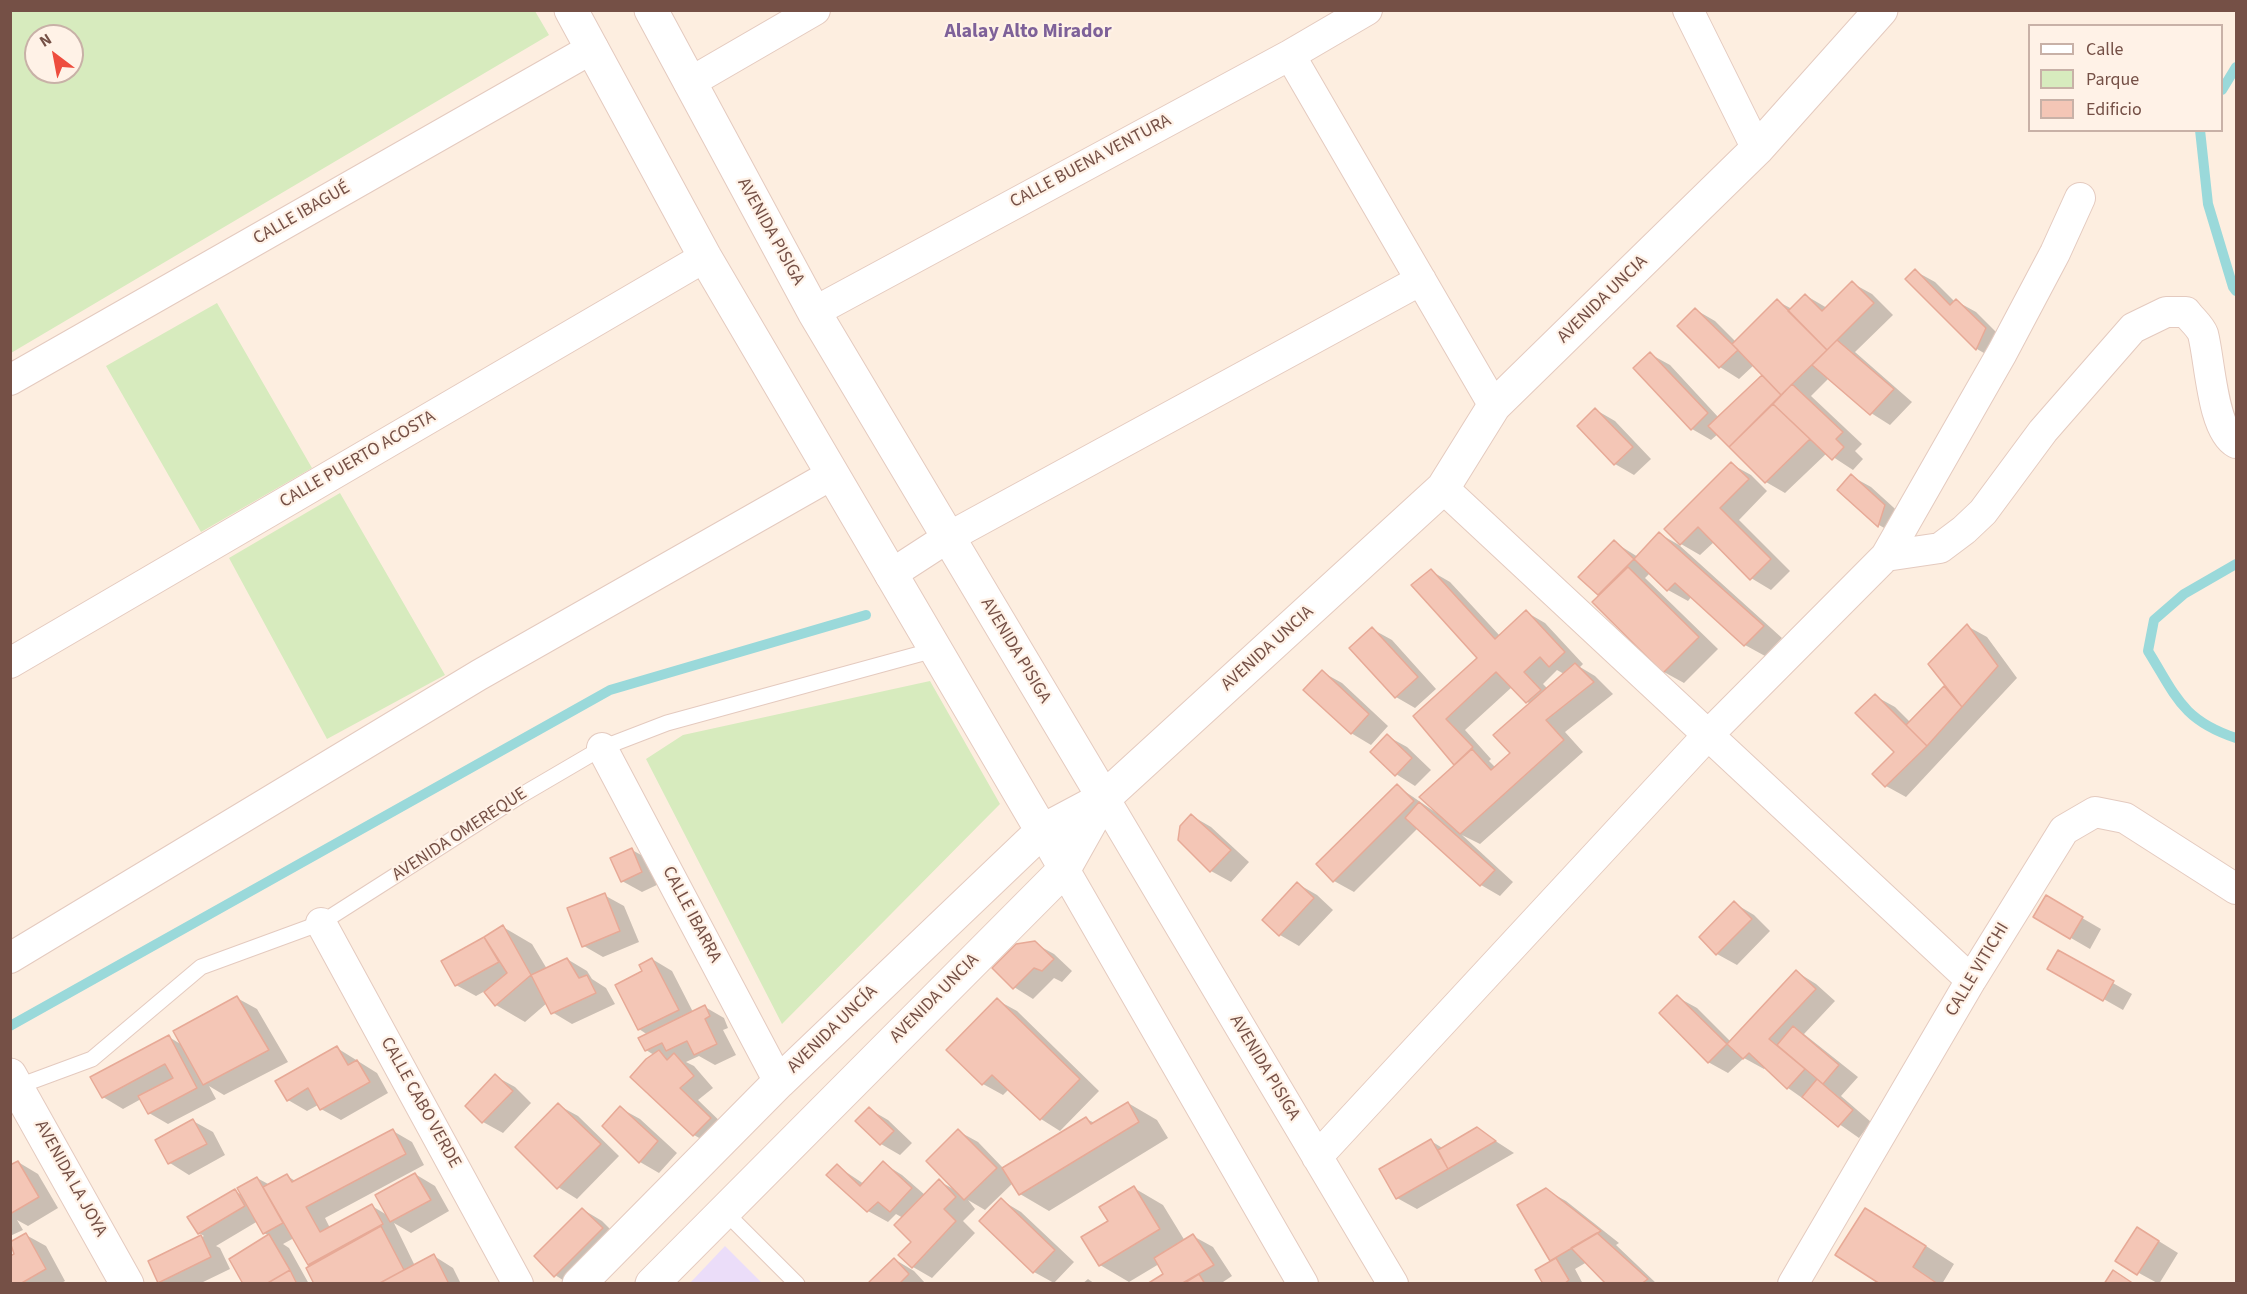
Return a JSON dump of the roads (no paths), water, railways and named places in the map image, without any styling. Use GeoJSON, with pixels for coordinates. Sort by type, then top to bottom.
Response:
{"type":"FeatureCollection","features":[{"type":"Feature","properties":{"kind":"street"},"geometry":{"type":"LineString","coordinates":[[571,10],[705,257],[1042,831],[1303,1284]]}},
{"type":"Feature","properties":{"kind":"street","name":"AVENIDA PISIGA"},"geometry":{"type":"LineString","coordinates":[[651,10],[814,312],[1393,1284]]}},
{"type":"Feature","properties":{"kind":"street"},"geometry":{"type":"LineString","coordinates":[[689,83],[815,10]]}},
{"type":"Feature","properties":{"kind":"street","name":"CALLE BUENA VENTURA"},"geometry":{"type":"LineString","coordinates":[[814,312],[1290,55],[1366,10]]}},
{"type":"Feature","properties":{"kind":"street"},"geometry":{"type":"LineString","coordinates":[[1688,10],[1757,149]]}},
{"type":"Feature","properties":{"kind":"street","name":"AVENIDA UNCIA"},"geometry":{"type":"LineString","coordinates":[[652,1284],[1063,871],[1104,798],[1443,488],[1494,406],[1757,149],[1881,10]]}},
{"type":"Feature","properties":{"kind":"street","name":"CALLE IBAGUÉ"},"geometry":{"type":"LineString","coordinates":[[10,380],[593,48]]}},
{"type":"Feature","properties":{"kind":"street"},"geometry":{"type":"LineString","coordinates":[[1290,55],[1494,406]]}},
{"type":"Feature","properties":{"kind":"street"},"geometry":{"type":"LineString","coordinates":[[1317,1156],[1707,736],[1886,556],[2002,353],[2055,253],[2080,198]]}},
{"type":"Feature","properties":{"kind":"street","name":"CALLE PUERTO ACOSTA"},"geometry":{"type":"LineString","coordinates":[[10,663],[705,257]]}},
{"type":"Feature","properties":{"kind":"street"},"geometry":{"type":"LineString","coordinates":[[890,575],[947,538],[1421,280]]}},
{"type":"Feature","properties":{"kind":"street"},"geometry":{"type":"LineString","coordinates":[[1886,556],[1940,548],[1964,530],[1983,512],[2043,431],[2104,359],[2133,328],[2166,312],[2186,312],[2202,331],[2219,417],[2231,441],[2236,443]]}},
{"type":"Feature","properties":{"kind":"street"},"geometry":{"type":"LineString","coordinates":[[10,958],[479,675],[831,475]]}},
{"type":"Feature","properties":{"kind":"street"},"geometry":{"type":"LineString","coordinates":[[1443,488],[1971,980]]}},
{"type":"Feature","properties":{"kind":"street","name":"CALLE IBARRA"},"geometry":{"type":"LineString","coordinates":[[602,748],[779,1082]]}},
{"type":"Feature","properties":{"kind":"street","name":"AVENIDA UNCÍA"},"geometry":{"type":"LineString","coordinates":[[579,1284],[779,1082],[1042,831],[1104,798]]}},
{"type":"Feature","properties":{"kind":"street","name":"CALLE VITICHI"},"geometry":{"type":"LineString","coordinates":[[1793,1284],[1971,980],[2064,830],[2095,812],[2125,818],[2236,889]]}},
{"type":"Feature","properties":{"kind":"street","name":"CALLE CABO VERDE"},"geometry":{"type":"LineString","coordinates":[[321,923],[518,1284]]}},
{"type":"Feature","properties":{"kind":"street","name":"AVENIDA LA JOYA"},"geometry":{"type":"LineString","coordinates":[[15,1080],[127,1284]]}},
{"type":"Feature","properties":{"kind":"lane","name":"AVENIDA OMEREQUE"},"geometry":{"type":"LineString","coordinates":[[15,1080],[92,1059],[201,967],[321,923],[548,778],[602,748],[667,723],[934,650]]}},
{"type":"Feature","properties":{"kind":"lane"},"geometry":{"type":"LineString","coordinates":[[724,1211],[797,1284]]}},
{"type":"Feature","properties":{"kind":"waterway"},"geometry":{"type":"LineString","coordinates":[[2223,88],[2236,67]]}},
{"type":"Feature","properties":{"kind":"waterway"},"geometry":{"type":"LineString","coordinates":[[2200,132],[2208,204],[2236,291]]}},
{"type":"Feature","properties":{"kind":"waterway"},"geometry":{"type":"LineString","coordinates":[[2236,564],[2184,594],[2154,620],[2148,651],[2182,705],[2203,723],[2236,738]]}},
{"type":"Feature","properties":{"kind":"waterway"},"geometry":{"type":"LineString","coordinates":[[10,1026],[610,690],[866,615]]}},
{"type":"Feature","properties":{"kind":"district","name":"Alalay Alto Mirador"},"geometry":{"type":"Point","coordinates":[1028,33]}}]}
